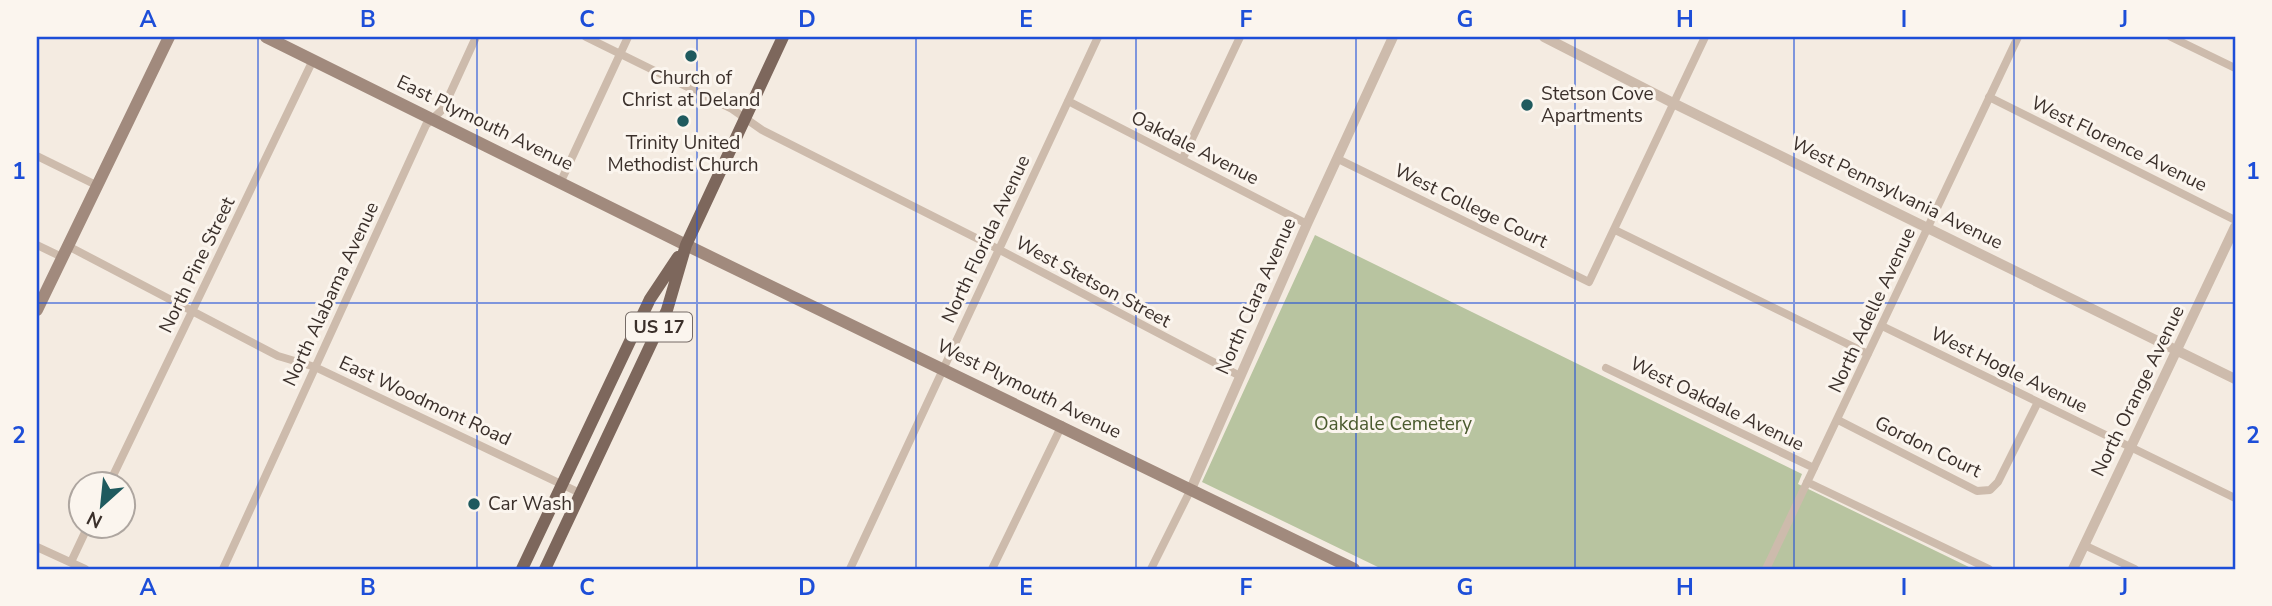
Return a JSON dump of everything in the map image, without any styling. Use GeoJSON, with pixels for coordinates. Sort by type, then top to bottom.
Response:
{"type":"FeatureCollection","features":[{"type":"Feature","properties":{"kind":"main road"},"geometry":{"type":"LineString","coordinates":[[37,310],[169,37]]}},
{"type":"Feature","properties":{"kind":"main road","name":"East Plymouth Avenue"},"geometry":{"type":"LineString","coordinates":[[266,37],[686,245]]}},
{"type":"Feature","properties":{"kind":"main road","name":"US 17"},"geometry":{"type":"LineString","coordinates":[[522,569],[650,299],[686,245],[783,37]]}},
{"type":"Feature","properties":{"kind":"main road","name":"US 17"},"geometry":{"type":"LineString","coordinates":[[545,569],[667,310],[686,245]]}},
{"type":"Feature","properties":{"kind":"main road","name":"West Plymouth Avenue"},"geometry":{"type":"LineString","coordinates":[[686,245],[1062,425],[1354,569]]}},
{"type":"Feature","properties":{"kind":"street","name":"North Alabama Avenue"},"geometry":{"type":"LineString","coordinates":[[223,569],[426,125],[443,109],[476,37]]}},
{"type":"Feature","properties":{"kind":"street","name":"West Stetson Street"},"geometry":{"type":"LineString","coordinates":[[586,37],[732,109],[762,130],[1240,376]]}},
{"type":"Feature","properties":{"kind":"street"},"geometry":{"type":"LineString","coordinates":[[561,181],[628,37]]}},
{"type":"Feature","properties":{"kind":"street","name":"North Florida Avenue"},"geometry":{"type":"LineString","coordinates":[[850,569],[1098,37]]}},
{"type":"Feature","properties":{"kind":"street"},"geometry":{"type":"LineString","coordinates":[[1183,158],[1240,37]]}},
{"type":"Feature","properties":{"kind":"street","name":"North Clara Avenue"},"geometry":{"type":"LineString","coordinates":[[1151,569],[1191,489],[1307,224],[1393,37]]}},
{"type":"Feature","properties":{"kind":"street","name":"West Pennsylvania Avenue"},"geometry":{"type":"LineString","coordinates":[[1544,37],[2235,379]]}},
{"type":"Feature","properties":{"kind":"street"},"geometry":{"type":"LineString","coordinates":[[1705,37],[1615,230],[1868,354]]}},
{"type":"Feature","properties":{"kind":"street","name":"North Adelle Avenue"},"geometry":{"type":"LineString","coordinates":[[1766,569],[2018,37]]}},
{"type":"Feature","properties":{"kind":"street"},"geometry":{"type":"LineString","coordinates":[[2171,37],[2235,68]]}},
{"type":"Feature","properties":{"kind":"street","name":"North Pine Street"},"geometry":{"type":"LineString","coordinates":[[116,470],[313,60]]}},
{"type":"Feature","properties":{"kind":"street","name":"West Florence Avenue"},"geometry":{"type":"LineString","coordinates":[[1989,97],[2235,220]]}},
{"type":"Feature","properties":{"kind":"street","name":"Oakdale Avenue"},"geometry":{"type":"LineString","coordinates":[[1068,101],[1307,224]]}},
{"type":"Feature","properties":{"kind":"street"},"geometry":{"type":"LineString","coordinates":[[37,156],[96,185]]}},
{"type":"Feature","properties":{"kind":"street","name":"West College Court"},"geometry":{"type":"LineString","coordinates":[[1338,159],[1589,282],[1615,230]]}},
{"type":"Feature","properties":{"kind":"street","name":"North Orange Avenue"},"geometry":{"type":"LineString","coordinates":[[2073,569],[2235,228]]}},
{"type":"Feature","properties":{"kind":"street","name":"East Woodmont Road"},"geometry":{"type":"LineString","coordinates":[[37,245],[65,252],[278,356],[315,367],[580,492]]}},
{"type":"Feature","properties":{"kind":"street","name":"West Hogle Avenue"},"geometry":{"type":"LineString","coordinates":[[1882,326],[2235,498]]}},
{"type":"Feature","properties":{"kind":"street","name":"West Oakdale Avenue"},"geometry":{"type":"LineString","coordinates":[[1606,368],[1814,468]]}},
{"type":"Feature","properties":{"kind":"street","name":"Gordon Court"},"geometry":{"type":"LineString","coordinates":[[1838,420],[1977,491],[1990,490],[1998,482],[2038,402]]}},
{"type":"Feature","properties":{"kind":"street"},"geometry":{"type":"LineString","coordinates":[[992,569],[1062,425]]}},
{"type":"Feature","properties":{"kind":"street","name":"West Oakdale Avenue"},"geometry":{"type":"LineString","coordinates":[[1807,482],[1989,569]]}},
{"type":"Feature","properties":{"kind":"street"},"geometry":{"type":"LineString","coordinates":[[71,562],[81,540]]}},
{"type":"Feature","properties":{"kind":"street"},"geometry":{"type":"LineString","coordinates":[[2084,545],[2135,569]]}},
{"type":"Feature","properties":{"kind":"street"},"geometry":{"type":"LineString","coordinates":[[37,547],[85,569]]}},
{"type":"Feature","properties":{"kind":"green space","name":"Oakdale Cemetery"},"geometry":{"type":"Polygon","coordinates":[[[1315,235],[1802,474],[1798,484],[1973,569],[1382,569],[1202,482],[1315,235]]]}},
{"type":"Feature","properties":{"kind":"place","name":"Church of Christ at Deland"},"geometry":{"type":"Point","coordinates":[691,56]}},
{"type":"Feature","properties":{"kind":"place","name":"Stetson Cove Apartments"},"geometry":{"type":"Point","coordinates":[1527,105]}},
{"type":"Feature","properties":{"kind":"place","name":"Trinity United Methodist Church"},"geometry":{"type":"Point","coordinates":[683,121]}},
{"type":"Feature","properties":{"kind":"place","name":"Car Wash"},"geometry":{"type":"Point","coordinates":[474,504]}}]}
